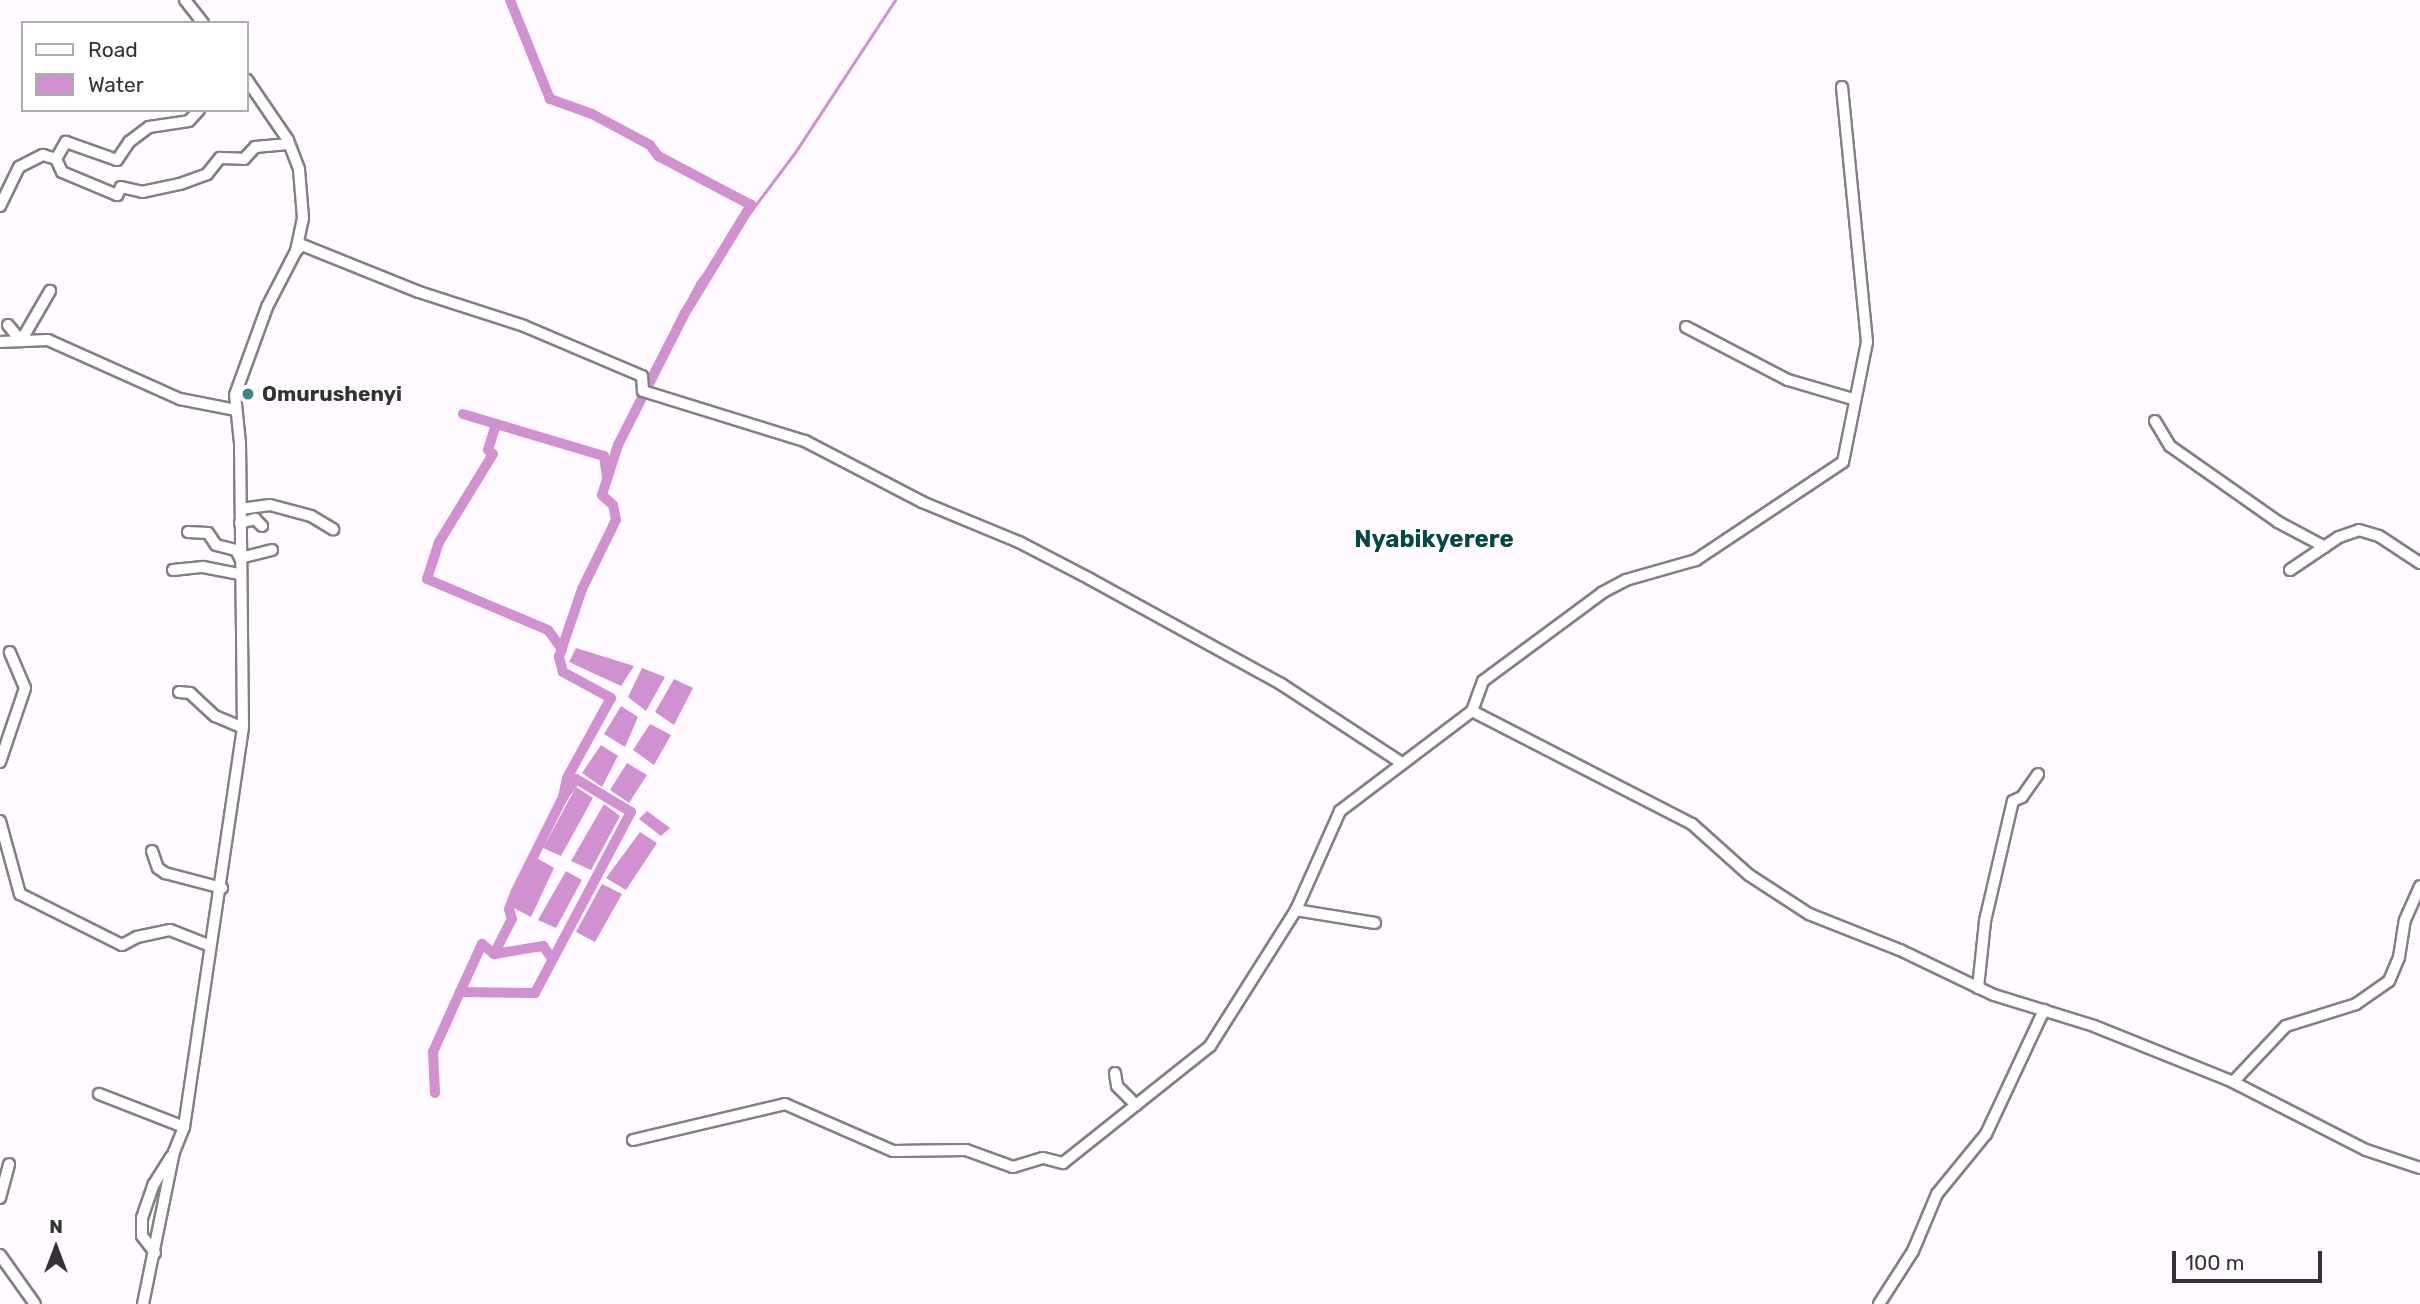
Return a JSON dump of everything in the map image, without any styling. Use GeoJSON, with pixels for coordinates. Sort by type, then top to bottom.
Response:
{"type":"FeatureCollection","features":[{"type":"Feature","properties":{"kind":"street"},"geometry":{"type":"LineString","coordinates":[[185,0],[201,21]]}},
{"type":"Feature","properties":{"kind":"street"},"geometry":{"type":"LineString","coordinates":[[155,1253],[142,1236],[142,1219],[154,1184],[174,1152],[184,1127],[208,945],[222,888],[243,728],[238,574],[241,509],[236,410],[239,377],[296,251],[304,195],[289,144],[248,82]]}},
{"type":"Feature","properties":{"kind":"street"},"geometry":{"type":"LineString","coordinates":[[633,1140],[785,1104],[893,1151],[966,1150],[1013,1167],[1043,1158],[1063,1163],[1210,1046],[1296,910],[1340,811],[1400,762],[1472,711],[1483,681],[1602,593],[1626,580],[1696,560],[1799,489],[1839,467],[1847,454],[1853,399],[1867,342],[1842,87]]}},
{"type":"Feature","properties":{"kind":"street"},"geometry":{"type":"LineString","coordinates":[[56,159],[66,142],[117,160],[128,142],[149,127],[189,121],[197,112]]}},
{"type":"Feature","properties":{"kind":"street"},"geometry":{"type":"LineString","coordinates":[[0,206],[19,167],[44,155],[56,159],[62,172],[117,195],[121,187],[142,192],[180,184],[207,174],[220,158],[244,159],[256,147],[289,144]]}},
{"type":"Feature","properties":{"kind":"street"},"geometry":{"type":"LineString","coordinates":[[296,251],[302,245],[429,295],[524,326],[642,376],[643,391],[760,424],[828,452],[922,502],[1019,542],[1090,579],[1281,684],[1400,762]]}},
{"type":"Feature","properties":{"kind":"street"},"geometry":{"type":"LineString","coordinates":[[21,341],[50,291]]}},
{"type":"Feature","properties":{"kind":"street"},"geometry":{"type":"LineString","coordinates":[[8,325],[21,341]]}},
{"type":"Feature","properties":{"kind":"street"},"geometry":{"type":"LineString","coordinates":[[1686,327],[1788,380],[1853,399]]}},
{"type":"Feature","properties":{"kind":"street"},"geometry":{"type":"LineString","coordinates":[[0,342],[48,340],[180,399],[236,410]]}},
{"type":"Feature","properties":{"kind":"street"},"geometry":{"type":"LineString","coordinates":[[2155,421],[2180,453],[2278,522],[2325,547]]}},
{"type":"Feature","properties":{"kind":"street"},"geometry":{"type":"LineString","coordinates":[[241,509],[270,505],[311,516],[333,529]]}},
{"type":"Feature","properties":{"kind":"street"},"geometry":{"type":"LineString","coordinates":[[240,523],[255,519],[262,526]]}},
{"type":"Feature","properties":{"kind":"street"},"geometry":{"type":"LineString","coordinates":[[2290,570],[2325,547],[2359,530],[2379,536],[2400,554],[2420,563]]}},
{"type":"Feature","properties":{"kind":"street"},"geometry":{"type":"LineString","coordinates":[[188,532],[208,533],[216,545],[236,550],[240,558]]}},
{"type":"Feature","properties":{"kind":"street"},"geometry":{"type":"LineString","coordinates":[[240,558],[272,550]]}},
{"type":"Feature","properties":{"kind":"street"},"geometry":{"type":"LineString","coordinates":[[173,570],[203,567],[238,574]]}},
{"type":"Feature","properties":{"kind":"street"},"geometry":{"type":"LineString","coordinates":[[0,762],[25,688],[10,652]]}},
{"type":"Feature","properties":{"kind":"street"},"geometry":{"type":"LineString","coordinates":[[179,692],[190,693],[215,716],[243,728]]}},
{"type":"Feature","properties":{"kind":"street"},"geometry":{"type":"LineString","coordinates":[[1472,711],[1692,824],[1749,875],[1809,915],[1978,988],[2044,1010],[2233,1082],[2366,1150],[2420,1168]]}},
{"type":"Feature","properties":{"kind":"street"},"geometry":{"type":"LineString","coordinates":[[1978,988],[1984,921],[2013,802],[2022,797],[2038,774]]}},
{"type":"Feature","properties":{"kind":"street"},"geometry":{"type":"LineString","coordinates":[[0,821],[20,894],[122,945],[137,937],[170,930],[208,945]]}},
{"type":"Feature","properties":{"kind":"street"},"geometry":{"type":"LineString","coordinates":[[152,851],[158,868],[165,873],[222,888]]}},
{"type":"Feature","properties":{"kind":"street"},"geometry":{"type":"LineString","coordinates":[[2233,1082],[2286,1026],[2356,1004],[2389,981],[2399,957],[2405,920],[2420,886]]}},
{"type":"Feature","properties":{"kind":"street"},"geometry":{"type":"LineString","coordinates":[[1296,910],[1375,923]]}},
{"type":"Feature","properties":{"kind":"street"},"geometry":{"type":"LineString","coordinates":[[1879,1304],[1913,1251],[1937,1194],[1986,1134],[2044,1010]]}},
{"type":"Feature","properties":{"kind":"street"},"geometry":{"type":"LineString","coordinates":[[1115,1073],[1117,1086],[1136,1105]]}},
{"type":"Feature","properties":{"kind":"street"},"geometry":{"type":"LineString","coordinates":[[99,1094],[184,1127]]}},
{"type":"Feature","properties":{"kind":"street"},"geometry":{"type":"LineString","coordinates":[[143,1304],[174,1152]]}},
{"type":"Feature","properties":{"kind":"street"},"geometry":{"type":"LineString","coordinates":[[0,1198],[9,1164]]}},
{"type":"Feature","properties":{"kind":"street"},"geometry":{"type":"LineString","coordinates":[[2,1261],[35,1304]]}},
{"type":"Feature","properties":{"kind":"water"},"geometry":{"type":"Polygon","coordinates":[[[576,648],[634,666],[621,686],[569,662],[576,648]]]}},
{"type":"Feature","properties":{"kind":"water"},"geometry":{"type":"Polygon","coordinates":[[[642,668],[665,677],[646,711],[628,697],[642,668]]]}},
{"type":"Feature","properties":{"kind":"water"},"geometry":{"type":"Polygon","coordinates":[[[674,679],[693,688],[674,725],[655,712],[674,679]]]}},
{"type":"Feature","properties":{"kind":"water"},"geometry":{"type":"Polygon","coordinates":[[[621,706],[638,717],[625,747],[604,734],[621,706]]]}},
{"type":"Feature","properties":{"kind":"water"},"geometry":{"type":"Polygon","coordinates":[[[650,724],[671,735],[654,765],[633,750],[650,724]]]}},
{"type":"Feature","properties":{"kind":"water"},"geometry":{"type":"Polygon","coordinates":[[[601,745],[618,756],[602,787],[582,773],[601,745]]]}},
{"type":"Feature","properties":{"kind":"water"},"geometry":{"type":"Polygon","coordinates":[[[627,763],[647,775],[629,803],[610,790],[627,763]]]}},
{"type":"Feature","properties":{"kind":"water"},"geometry":{"type":"Polygon","coordinates":[[[576,787],[593,798],[561,856],[543,848],[576,787]]]}},
{"type":"Feature","properties":{"kind":"water"},"geometry":{"type":"Polygon","coordinates":[[[604,804],[620,816],[591,870],[571,861],[604,804]]]}},
{"type":"Feature","properties":{"kind":"water"},"geometry":{"type":"Polygon","coordinates":[[[647,811],[670,828],[661,836],[639,819],[647,811]]]}},
{"type":"Feature","properties":{"kind":"water"},"geometry":{"type":"Polygon","coordinates":[[[640,832],[657,843],[626,890],[606,878],[640,832]]]}},
{"type":"Feature","properties":{"kind":"water"},"geometry":{"type":"Polygon","coordinates":[[[537,858],[554,868],[531,917],[512,907],[537,858]]]}},
{"type":"Feature","properties":{"kind":"water"},"geometry":{"type":"Polygon","coordinates":[[[566,871],[582,880],[556,928],[538,920],[566,871]]]}},
{"type":"Feature","properties":{"kind":"water"},"geometry":{"type":"Polygon","coordinates":[[[602,884],[622,894],[595,942],[576,932],[602,884]]]}},
{"type":"Feature","properties":{"kind":"waterway"},"geometry":{"type":"LineString","coordinates":[[435,1093],[433,1052],[460,992],[535,993],[631,812],[576,779],[563,797],[567,778],[611,698],[563,672],[559,657],[582,589],[616,520],[613,505],[602,495],[618,445],[685,313],[751,205],[658,156],[650,145],[592,114],[550,99],[510,0]]}},
{"type":"Feature","properties":{"kind":"waterway"},"geometry":{"type":"LineString","coordinates":[[657,363],[697,283],[794,154],[895,0]]}},
{"type":"Feature","properties":{"kind":"waterway"},"geometry":{"type":"LineString","coordinates":[[463,414],[604,456],[607,477]]}},
{"type":"Feature","properties":{"kind":"waterway"},"geometry":{"type":"LineString","coordinates":[[496,424],[488,450],[493,454],[439,542],[427,579],[548,630],[562,649]]}},
{"type":"Feature","properties":{"kind":"waterway"},"geometry":{"type":"LineString","coordinates":[[494,954],[512,919],[509,909],[515,893],[563,797]]}},
{"type":"Feature","properties":{"kind":"waterway"},"geometry":{"type":"LineString","coordinates":[[460,992],[482,944],[494,954],[543,946],[551,957]]}},
{"type":"Feature","properties":{"kind":"place","name":"Omurushenyi"},"geometry":{"type":"Point","coordinates":[248,394]}},
{"type":"Feature","properties":{"kind":"district","name":"Nyabikyerere"},"geometry":{"type":"Point","coordinates":[1434,540]}}]}
